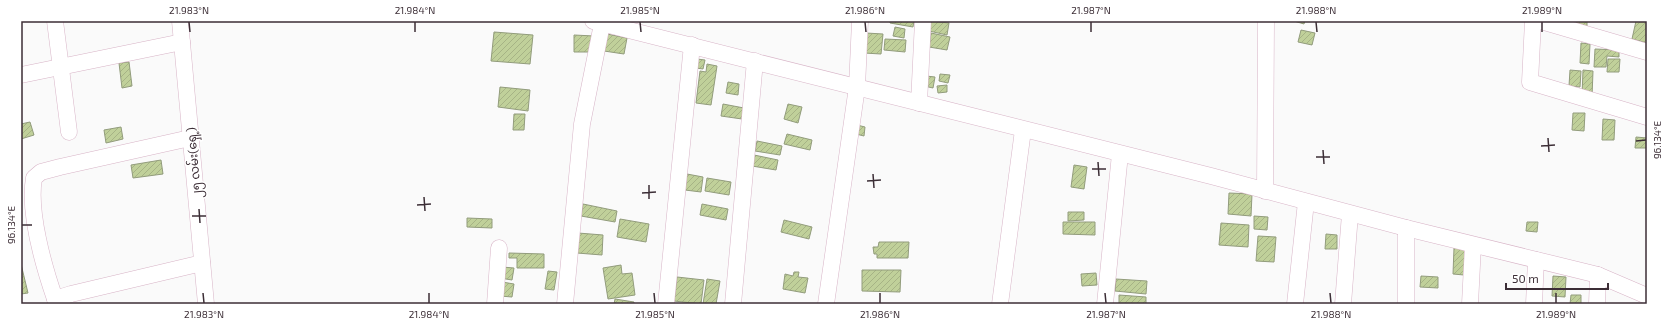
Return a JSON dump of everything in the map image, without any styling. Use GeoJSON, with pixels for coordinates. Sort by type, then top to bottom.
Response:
{"type":"FeatureCollection","features":[{"type":"Feature","properties":{"kind":"street"},"geometry":{"type":"LineString","coordinates":[[55,21],[69,132]]}},
{"type":"Feature","properties":{"kind":"street","name":"၂၅ လမ်း(ရှေ့)"},"geometry":{"type":"LineString","coordinates":[[180,21],[206,304]]}},
{"type":"Feature","properties":{"kind":"street"},"geometry":{"type":"LineString","coordinates":[[826,304],[857,86],[860,21]]}},
{"type":"Feature","properties":{"kind":"street"},"geometry":{"type":"LineString","coordinates":[[919,103],[923,21]]}},
{"type":"Feature","properties":{"kind":"street"},"geometry":{"type":"LineString","coordinates":[[1264,191],[1266,21]]}},
{"type":"Feature","properties":{"kind":"street"},"geometry":{"type":"LineString","coordinates":[[1533,21],[1530,82],[1647,117]]}},
{"type":"Feature","properties":{"kind":"street"},"geometry":{"type":"LineString","coordinates":[[1541,21],[1647,52]]}},
{"type":"Feature","properties":{"kind":"street"},"geometry":{"type":"LineString","coordinates":[[565,304],[582,124],[598,22],[692,44],[1350,214],[1598,275],[1647,296]]}},
{"type":"Feature","properties":{"kind":"street"},"geometry":{"type":"LineString","coordinates":[[21,75],[182,42]]}},
{"type":"Feature","properties":{"kind":"street"},"geometry":{"type":"LineString","coordinates":[[666,304],[692,44]]}},
{"type":"Feature","properties":{"kind":"street"},"geometry":{"type":"LineString","coordinates":[[733,304],[755,61]]}},
{"type":"Feature","properties":{"kind":"street"},"geometry":{"type":"LineString","coordinates":[[1000,304],[1023,130]]}},
{"type":"Feature","properties":{"kind":"street"},"geometry":{"type":"LineString","coordinates":[[190,138],[41,172],[34,178],[32,190],[37,230],[45,270],[56,302],[202,263]]}},
{"type":"Feature","properties":{"kind":"street"},"geometry":{"type":"LineString","coordinates":[[1105,304],[1120,154]]}},
{"type":"Feature","properties":{"kind":"street"},"geometry":{"type":"LineString","coordinates":[[1294,304],[1306,202]]}},
{"type":"Feature","properties":{"kind":"street"},"geometry":{"type":"LineString","coordinates":[[1343,304],[1350,214]]}},
{"type":"Feature","properties":{"kind":"street"},"geometry":{"type":"LineString","coordinates":[[1406,228],[1406,304]]}},
{"type":"Feature","properties":{"kind":"street"},"geometry":{"type":"LineString","coordinates":[[1470,304],[1473,245]]}},
{"type":"Feature","properties":{"kind":"street"},"geometry":{"type":"LineString","coordinates":[[495,304],[499,248]]}},
{"type":"Feature","properties":{"kind":"street"},"geometry":{"type":"LineString","coordinates":[[1534,304],[1536,260]]}},
{"type":"Feature","properties":{"kind":"street"},"geometry":{"type":"LineString","coordinates":[[1597,304],[1598,275]]}},
{"type":"Feature","properties":{"kind":"building"},"geometry":{"type":"Polygon","coordinates":[[[890,21],[914,21],[913,27],[890,23],[890,21]]]}},
{"type":"Feature","properties":{"kind":"building"},"geometry":{"type":"Polygon","coordinates":[[[931,21],[949,23],[947,35],[929,31],[931,21]]]}},
{"type":"Feature","properties":{"kind":"building"},"geometry":{"type":"Polygon","coordinates":[[[1294,21],[1305,21],[1304,24],[1294,21]]]}},
{"type":"Feature","properties":{"kind":"building"},"geometry":{"type":"Polygon","coordinates":[[[1577,21],[1587,21],[1587,27],[1576,26],[1577,21]]]}},
{"type":"Feature","properties":{"kind":"building"},"geometry":{"type":"Polygon","coordinates":[[[1636,21],[1647,21],[1647,43],[1632,39],[1636,21]]]}},
{"type":"Feature","properties":{"kind":"building"},"geometry":{"type":"Polygon","coordinates":[[[895,27],[905,29],[904,38],[893,36],[895,27]]]}},
{"type":"Feature","properties":{"kind":"building"},"geometry":{"type":"Polygon","coordinates":[[[1301,30],[1315,33],[1312,45],[1298,42],[1301,30]]]}},
{"type":"Feature","properties":{"kind":"building"},"geometry":{"type":"Polygon","coordinates":[[[494,32],[533,35],[530,64],[491,61],[494,32]]]}},
{"type":"Feature","properties":{"kind":"building"},"geometry":{"type":"Polygon","coordinates":[[[866,33],[883,34],[881,54],[864,53],[866,33]]]}},
{"type":"Feature","properties":{"kind":"building"},"geometry":{"type":"Polygon","coordinates":[[[931,33],[950,37],[947,50],[929,47],[931,33]]]}},
{"type":"Feature","properties":{"kind":"building"},"geometry":{"type":"Polygon","coordinates":[[[607,34],[627,38],[624,54],[604,51],[607,34]]]}},
{"type":"Feature","properties":{"kind":"building"},"geometry":{"type":"Polygon","coordinates":[[[574,35],[594,36],[593,52],[574,52],[574,35]]]}},
{"type":"Feature","properties":{"kind":"building"},"geometry":{"type":"Polygon","coordinates":[[[885,39],[906,40],[905,52],[884,50],[885,39]]]}},
{"type":"Feature","properties":{"kind":"building"},"geometry":{"type":"Polygon","coordinates":[[[1581,43],[1590,44],[1589,64],[1580,63],[1581,43]]]}},
{"type":"Feature","properties":{"kind":"building"},"geometry":{"type":"Polygon","coordinates":[[[1595,49],[1619,50],[1619,57],[1607,56],[1606,67],[1594,67],[1595,49]]]}},
{"type":"Feature","properties":{"kind":"building"},"geometry":{"type":"Polygon","coordinates":[[[697,59],[705,60],[703,69],[696,68],[697,59]]]}},
{"type":"Feature","properties":{"kind":"building"},"geometry":{"type":"Polygon","coordinates":[[[1608,59],[1620,59],[1619,72],[1607,72],[1608,59]]]}},
{"type":"Feature","properties":{"kind":"building"},"geometry":{"type":"Polygon","coordinates":[[[129,62],[132,86],[122,88],[119,63],[129,62]]]}},
{"type":"Feature","properties":{"kind":"building"},"geometry":{"type":"Polygon","coordinates":[[[707,64],[717,66],[711,105],[696,103],[700,71],[706,72],[707,64]]]}},
{"type":"Feature","properties":{"kind":"building"},"geometry":{"type":"Polygon","coordinates":[[[1570,70],[1581,71],[1580,87],[1569,86],[1570,70]]]}},
{"type":"Feature","properties":{"kind":"building"},"geometry":{"type":"Polygon","coordinates":[[[1583,70],[1593,71],[1592,97],[1582,96],[1583,70]]]}},
{"type":"Feature","properties":{"kind":"building"},"geometry":{"type":"Polygon","coordinates":[[[940,74],[950,75],[948,83],[939,81],[940,74]]]}},
{"type":"Feature","properties":{"kind":"building"},"geometry":{"type":"Polygon","coordinates":[[[926,76],[935,77],[933,88],[924,86],[926,76]]]}},
{"type":"Feature","properties":{"kind":"building"},"geometry":{"type":"Polygon","coordinates":[[[728,82],[739,84],[738,95],[726,93],[728,82]]]}},
{"type":"Feature","properties":{"kind":"building"},"geometry":{"type":"Polygon","coordinates":[[[947,85],[947,92],[938,93],[937,86],[947,85]]]}},
{"type":"Feature","properties":{"kind":"building"},"geometry":{"type":"Polygon","coordinates":[[[500,87],[530,90],[528,111],[498,107],[500,87]]]}},
{"type":"Feature","properties":{"kind":"building"},"geometry":{"type":"Polygon","coordinates":[[[723,104],[744,108],[742,119],[721,116],[723,104]]]}},
{"type":"Feature","properties":{"kind":"building"},"geometry":{"type":"Polygon","coordinates":[[[788,104],[802,107],[798,123],[784,119],[788,104]]]}},
{"type":"Feature","properties":{"kind":"building"},"geometry":{"type":"Polygon","coordinates":[[[1573,113],[1585,113],[1584,131],[1572,130],[1573,113]]]}},
{"type":"Feature","properties":{"kind":"building"},"geometry":{"type":"Polygon","coordinates":[[[514,114],[525,114],[524,130],[513,130],[514,114]]]}},
{"type":"Feature","properties":{"kind":"building"},"geometry":{"type":"Polygon","coordinates":[[[1603,119],[1615,120],[1614,140],[1602,140],[1603,119]]]}},
{"type":"Feature","properties":{"kind":"building"},"geometry":{"type":"Polygon","coordinates":[[[30,122],[34,135],[21,139],[21,124],[30,122]]]}},
{"type":"Feature","properties":{"kind":"building"},"geometry":{"type":"Polygon","coordinates":[[[857,125],[865,127],[864,136],[856,134],[857,125]]]}},
{"type":"Feature","properties":{"kind":"building"},"geometry":{"type":"Polygon","coordinates":[[[121,127],[123,139],[106,143],[104,130],[121,127]]]}},
{"type":"Feature","properties":{"kind":"building"},"geometry":{"type":"Polygon","coordinates":[[[787,134],[812,140],[810,150],[784,144],[787,134]]]}},
{"type":"Feature","properties":{"kind":"building"},"geometry":{"type":"Polygon","coordinates":[[[1636,137],[1647,138],[1647,148],[1635,148],[1636,137]]]}},
{"type":"Feature","properties":{"kind":"building"},"geometry":{"type":"Polygon","coordinates":[[[757,141],[782,146],[780,155],[755,151],[757,141]]]}},
{"type":"Feature","properties":{"kind":"building"},"geometry":{"type":"Polygon","coordinates":[[[754,155],[778,160],[776,170],[752,166],[754,155]]]}},
{"type":"Feature","properties":{"kind":"building"},"geometry":{"type":"Polygon","coordinates":[[[161,160],[163,174],[133,178],[131,165],[161,160]]]}},
{"type":"Feature","properties":{"kind":"building"},"geometry":{"type":"Polygon","coordinates":[[[1074,165],[1087,167],[1084,189],[1071,187],[1074,165]]]}},
{"type":"Feature","properties":{"kind":"building"},"geometry":{"type":"Polygon","coordinates":[[[687,174],[703,177],[701,192],[685,190],[687,174]]]}},
{"type":"Feature","properties":{"kind":"building"},"geometry":{"type":"Polygon","coordinates":[[[707,178],[731,182],[729,195],[705,191],[707,178]]]}},
{"type":"Feature","properties":{"kind":"building"},"geometry":{"type":"Polygon","coordinates":[[[1229,193],[1252,194],[1251,216],[1228,214],[1229,193]]]}},
{"type":"Feature","properties":{"kind":"building"},"geometry":{"type":"Polygon","coordinates":[[[583,204],[617,211],[615,222],[581,216],[583,204]]]}},
{"type":"Feature","properties":{"kind":"building"},"geometry":{"type":"Polygon","coordinates":[[[702,204],[728,209],[726,220],[700,215],[702,204]]]}},
{"type":"Feature","properties":{"kind":"building"},"geometry":{"type":"Polygon","coordinates":[[[1068,212],[1084,212],[1084,220],[1068,221],[1068,212]]]}},
{"type":"Feature","properties":{"kind":"building"},"geometry":{"type":"Polygon","coordinates":[[[1254,216],[1268,217],[1267,230],[1254,229],[1254,216]]]}},
{"type":"Feature","properties":{"kind":"building"},"geometry":{"type":"Polygon","coordinates":[[[467,218],[492,219],[492,228],[467,227],[467,218]]]}},
{"type":"Feature","properties":{"kind":"building"},"geometry":{"type":"Polygon","coordinates":[[[620,219],[649,224],[646,242],[617,237],[620,219]]]}},
{"type":"Feature","properties":{"kind":"building"},"geometry":{"type":"Polygon","coordinates":[[[784,220],[812,227],[809,239],[781,232],[784,220]]]}},
{"type":"Feature","properties":{"kind":"building"},"geometry":{"type":"Polygon","coordinates":[[[1063,222],[1095,222],[1095,235],[1063,234],[1063,222]]]}},
{"type":"Feature","properties":{"kind":"building"},"geometry":{"type":"Polygon","coordinates":[[[1527,222],[1538,222],[1537,232],[1526,231],[1527,222]]]}},
{"type":"Feature","properties":{"kind":"building"},"geometry":{"type":"Polygon","coordinates":[[[1221,223],[1249,225],[1248,247],[1219,245],[1221,223]]]}},
{"type":"Feature","properties":{"kind":"building"},"geometry":{"type":"Polygon","coordinates":[[[578,233],[603,235],[602,255],[577,253],[578,233]]]}},
{"type":"Feature","properties":{"kind":"building"},"geometry":{"type":"Polygon","coordinates":[[[1326,234],[1337,235],[1337,249],[1325,249],[1326,234]]]}},
{"type":"Feature","properties":{"kind":"building"},"geometry":{"type":"Polygon","coordinates":[[[1258,236],[1276,237],[1274,262],[1256,261],[1258,236]]]}},
{"type":"Feature","properties":{"kind":"building"},"geometry":{"type":"Polygon","coordinates":[[[879,242],[909,242],[908,258],[877,258],[877,254],[874,254],[873,247],[878,247],[879,242]]]}},
{"type":"Feature","properties":{"kind":"building"},"geometry":{"type":"Polygon","coordinates":[[[1454,248],[1466,249],[1464,275],[1453,274],[1454,248]]]}},
{"type":"Feature","properties":{"kind":"building"},"geometry":{"type":"Polygon","coordinates":[[[509,253],[544,254],[544,268],[517,268],[517,258],[509,258],[509,253]]]}},
{"type":"Feature","properties":{"kind":"building"},"geometry":{"type":"Polygon","coordinates":[[[21,264],[28,293],[21,294],[21,264]]]}},
{"type":"Feature","properties":{"kind":"building"},"geometry":{"type":"Polygon","coordinates":[[[621,265],[622,274],[632,273],[635,295],[608,299],[603,268],[621,265]]]}},
{"type":"Feature","properties":{"kind":"building"},"geometry":{"type":"Polygon","coordinates":[[[502,267],[514,268],[512,280],[500,278],[502,267]]]}},
{"type":"Feature","properties":{"kind":"building"},"geometry":{"type":"Polygon","coordinates":[[[862,270],[901,270],[900,292],[862,291],[862,270]]]}},
{"type":"Feature","properties":{"kind":"building"},"geometry":{"type":"Polygon","coordinates":[[[548,271],[557,272],[554,290],[545,289],[548,271]]]}},
{"type":"Feature","properties":{"kind":"building"},"geometry":{"type":"Polygon","coordinates":[[[794,272],[799,272],[798,277],[808,278],[805,293],[783,289],[785,274],[793,276],[794,272]]]}},
{"type":"Feature","properties":{"kind":"building"},"geometry":{"type":"Polygon","coordinates":[[[1096,273],[1097,285],[1082,286],[1081,274],[1096,273]]]}},
{"type":"Feature","properties":{"kind":"building"},"geometry":{"type":"Polygon","coordinates":[[[1421,276],[1438,277],[1438,288],[1420,287],[1421,276]]]}},
{"type":"Feature","properties":{"kind":"building"},"geometry":{"type":"Polygon","coordinates":[[[1553,276],[1566,277],[1565,297],[1552,296],[1553,276]]]}},
{"type":"Feature","properties":{"kind":"building"},"geometry":{"type":"Polygon","coordinates":[[[677,277],[704,280],[701,304],[674,301],[677,277]]]}},
{"type":"Feature","properties":{"kind":"building"},"geometry":{"type":"Polygon","coordinates":[[[707,279],[720,281],[716,304],[703,304],[707,279]]]}},
{"type":"Feature","properties":{"kind":"building"},"geometry":{"type":"Polygon","coordinates":[[[1116,279],[1147,281],[1146,294],[1115,291],[1116,279]]]}},
{"type":"Feature","properties":{"kind":"building"},"geometry":{"type":"Polygon","coordinates":[[[502,282],[514,284],[512,297],[500,296],[502,282]]]}},
{"type":"Feature","properties":{"kind":"building"},"geometry":{"type":"Polygon","coordinates":[[[1119,295],[1146,297],[1146,304],[1119,304],[1119,295]]]}},
{"type":"Feature","properties":{"kind":"building"},"geometry":{"type":"Polygon","coordinates":[[[1571,295],[1581,295],[1581,304],[1570,304],[1571,295]]]}},
{"type":"Feature","properties":{"kind":"building"},"geometry":{"type":"Polygon","coordinates":[[[615,299],[634,302],[634,304],[614,304],[615,299]]]}}]}
